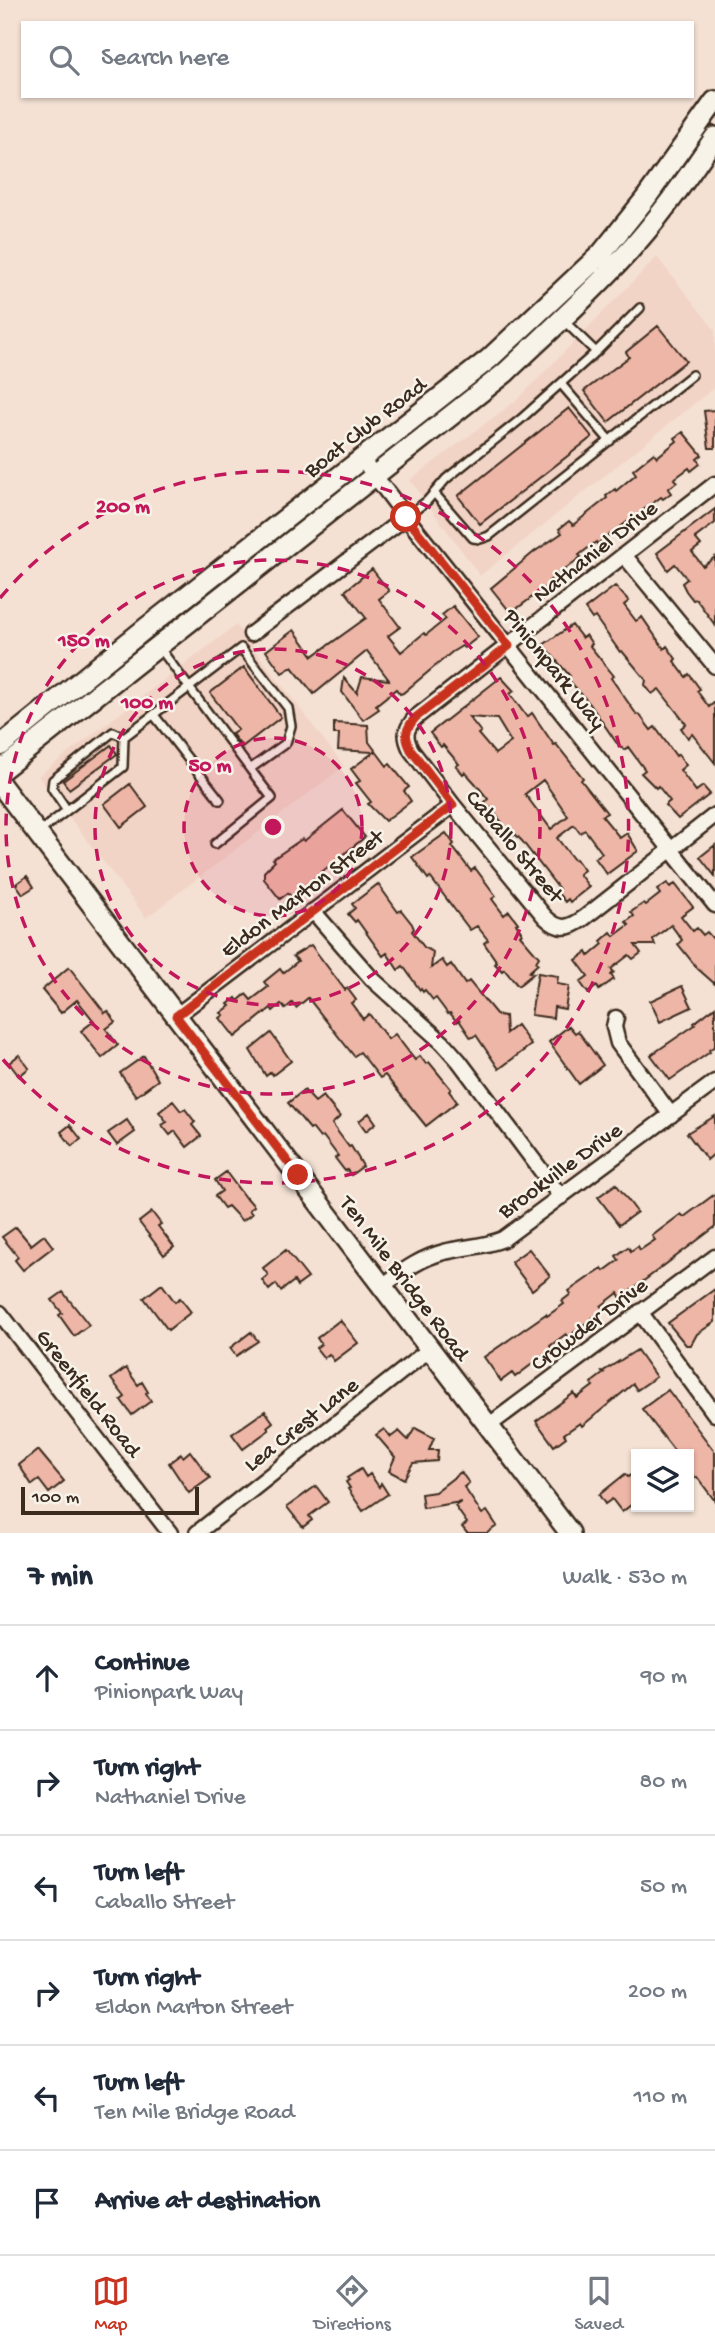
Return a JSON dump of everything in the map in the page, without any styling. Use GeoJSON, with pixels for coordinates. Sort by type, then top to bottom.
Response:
{"type":"FeatureCollection","features":[{"type":"Feature","properties":{"kind":"main road","name":"Boat Club Road"},"geometry":{"type":"LineString","coordinates":[[0,746],[489,359],[601,254],[646,198],[715,102]]}},
{"type":"Feature","properties":{"kind":"main road","name":"Boat Club Road"},"geometry":{"type":"LineString","coordinates":[[0,771],[505,373],[622,259],[685,181],[715,137]]}},
{"type":"Feature","properties":{"kind":"main road","name":"Ten Mile Bridge Road"},"geometry":{"type":"LineString","coordinates":[[0,784],[570,1533]]}},
{"type":"Feature","properties":{"kind":"street","name":"Pinionpark Way"},"geometry":{"type":"LineString","coordinates":[[362,459],[715,905]]}},
{"type":"Feature","properties":{"kind":"street","name":"Nathaniel Drive"},"geometry":{"type":"LineString","coordinates":[[405,733],[415,718],[715,484]]}},
{"type":"Feature","properties":{"kind":"street"},"geometry":{"type":"LineString","coordinates":[[251,634],[406,517]]}},
{"type":"Feature","properties":{"kind":"street"},"geometry":{"type":"LineString","coordinates":[[624,555],[715,666]]}},
{"type":"Feature","properties":{"kind":"street","name":"Caballo Street"},"geometry":{"type":"LineString","coordinates":[[405,733],[411,750],[453,805],[545,917],[562,928],[575,925],[715,815]]}},
{"type":"Feature","properties":{"kind":"street","name":"Eldon Marton Street"},"geometry":{"type":"LineString","coordinates":[[176,1016],[453,805]]}},
{"type":"Feature","properties":{"kind":"street"},"geometry":{"type":"LineString","coordinates":[[313,911],[372,979],[443,1043],[459,1061],[561,1197]]}},
{"type":"Feature","properties":{"kind":"street"},"geometry":{"type":"LineString","coordinates":[[616,1018],[614,1027],[618,1043],[671,1115]]}},
{"type":"Feature","properties":{"kind":"street","name":"Brookville Drive"},"geometry":{"type":"LineString","coordinates":[[382,1286],[425,1258],[503,1239],[715,1082]]}},
{"type":"Feature","properties":{"kind":"street","name":"Crowder Drive"},"geometry":{"type":"LineString","coordinates":[[488,1426],[715,1257]]}},
{"type":"Feature","properties":{"kind":"street"},"geometry":{"type":"LineString","coordinates":[[640,1312],[715,1414]]}},
{"type":"Feature","properties":{"kind":"street","name":"Greenfield Road"},"geometry":{"type":"LineString","coordinates":[[0,1313],[170,1533]]}},
{"type":"Feature","properties":{"kind":"street","name":"Lea Crest Lane"},"geometry":{"type":"LineString","coordinates":[[197,1533],[430,1349]]}},
{"type":"Feature","properties":{"kind":"lane"},"geometry":{"type":"LineString","coordinates":[[406,517],[435,494],[446,479],[561,384],[640,308]]}},
{"type":"Feature","properties":{"kind":"lane"},"geometry":{"type":"LineString","coordinates":[[563,319],[596,352]]}},
{"type":"Feature","properties":{"kind":"lane"},"geometry":{"type":"LineString","coordinates":[[435,494],[473,538],[489,536],[692,375]]}},
{"type":"Feature","properties":{"kind":"lane"},"geometry":{"type":"LineString","coordinates":[[561,384],[610,441]]}},
{"type":"Feature","properties":{"kind":"lane"},"geometry":{"type":"LineString","coordinates":[[158,646],[272,797],[215,844]]}},
{"type":"Feature","properties":{"kind":"lane"},"geometry":{"type":"LineString","coordinates":[[124,737],[241,648],[288,708],[291,726],[286,743],[250,769]]}},
{"type":"Feature","properties":{"kind":"lane"},"geometry":{"type":"LineString","coordinates":[[153,715],[220,800]]}},
{"type":"Feature","properties":{"kind":"lane"},"geometry":{"type":"LineString","coordinates":[[67,810],[52,788],[52,779],[113,732],[124,737]]}},
{"type":"Feature","properties":{"kind":"lane"},"geometry":{"type":"LineString","coordinates":[[37,833],[123,767],[124,737]]}},
{"type":"Feature","properties":{"kind":"shaded area"},"geometry":{"type":"Polygon","coordinates":[[[657,257],[715,330],[715,387],[480,576],[410,480],[518,399],[657,257]]]}},
{"type":"Feature","properties":{"kind":"shaded area"},"geometry":{"type":"Polygon","coordinates":[[[236,625],[344,766],[146,918],[38,776],[236,625]]]}},
{"type":"Feature","properties":{"kind":"building"},"geometry":{"type":"Polygon","coordinates":[[[658,326],[686,361],[608,422],[584,391],[629,357],[626,352],[658,326]]]}},
{"type":"Feature","properties":{"kind":"building"},"geometry":{"type":"Polygon","coordinates":[[[569,408],[592,437],[480,524],[458,496],[569,408]]]}},
{"type":"Feature","properties":{"kind":"building"},"geometry":{"type":"Polygon","coordinates":[[[715,410],[715,448],[709,448],[704,411],[715,410]]]}},
{"type":"Feature","properties":{"kind":"building"},"geometry":{"type":"Polygon","coordinates":[[[683,432],[702,455],[697,459],[700,464],[674,479],[677,482],[668,489],[671,493],[663,499],[661,497],[597,544],[596,542],[549,581],[551,583],[511,613],[491,588],[534,552],[562,533],[559,529],[569,521],[573,525],[607,498],[606,496],[615,489],[616,491],[636,474],[633,470],[654,453],[657,457],[677,441],[675,438],[683,432]]]}},
{"type":"Feature","properties":{"kind":"building"},"geometry":{"type":"Polygon","coordinates":[[[715,509],[715,523],[695,538],[701,545],[692,552],[703,566],[715,557],[715,625],[696,599],[693,600],[686,591],[682,583],[687,579],[675,564],[668,570],[657,553],[715,509]]]}},
{"type":"Feature","properties":{"kind":"building"},"geometry":{"type":"Polygon","coordinates":[[[372,569],[389,591],[379,599],[400,627],[388,636],[401,652],[446,619],[442,615],[453,606],[478,637],[464,648],[462,646],[452,652],[403,693],[400,694],[396,689],[376,705],[379,709],[363,720],[342,692],[344,678],[357,693],[362,677],[389,680],[367,651],[314,694],[292,667],[282,673],[266,651],[294,630],[313,656],[366,618],[345,591],[372,569]]]}},
{"type":"Feature","properties":{"kind":"building"},"geometry":{"type":"Polygon","coordinates":[[[615,586],[629,601],[624,605],[636,621],[642,617],[664,649],[667,646],[686,677],[689,674],[700,689],[697,691],[709,707],[715,702],[715,763],[692,734],[688,738],[681,728],[686,724],[659,689],[652,694],[645,685],[646,680],[622,651],[620,652],[595,617],[592,619],[585,609],[615,586]]]}},
{"type":"Feature","properties":{"kind":"building"},"geometry":{"type":"Polygon","coordinates":[[[572,625],[582,638],[586,635],[592,644],[590,646],[614,676],[611,678],[637,715],[639,714],[651,730],[655,727],[676,756],[678,754],[686,765],[680,770],[696,791],[703,786],[710,794],[678,819],[665,805],[670,801],[658,786],[656,788],[641,773],[645,770],[628,747],[624,750],[616,742],[590,704],[567,678],[570,676],[543,645],[572,625]]]}},
{"type":"Feature","properties":{"kind":"building"},"geometry":{"type":"Polygon","coordinates":[[[244,667],[281,717],[242,747],[232,734],[238,730],[210,693],[244,667]]]}},
{"type":"Feature","properties":{"kind":"building"},"geometry":{"type":"Polygon","coordinates":[[[501,677],[514,691],[510,694],[527,717],[532,713],[554,745],[556,744],[583,778],[581,780],[607,813],[602,816],[620,838],[627,833],[638,851],[607,874],[595,858],[602,853],[585,830],[580,833],[574,825],[557,838],[584,870],[579,874],[589,887],[570,902],[568,899],[565,902],[556,891],[559,889],[522,841],[515,834],[513,836],[485,802],[488,799],[465,772],[463,774],[456,766],[459,764],[430,733],[501,677]],[[469,717],[481,732],[478,734],[495,754],[511,742],[497,719],[469,717]],[[543,780],[525,794],[551,829],[568,816],[543,780]]]}},
{"type":"Feature","properties":{"kind":"building"},"geometry":{"type":"Polygon","coordinates":[[[334,723],[368,725],[369,742],[387,766],[390,764],[409,787],[404,791],[411,801],[385,821],[368,804],[371,802],[356,783],[360,781],[351,769],[374,752],[338,750],[339,734],[334,734],[334,723]]]}},
{"type":"Feature","properties":{"kind":"building"},"geometry":{"type":"Polygon","coordinates":[[[111,745],[117,754],[69,789],[63,781],[111,745]]]}},
{"type":"Feature","properties":{"kind":"building"},"geometry":{"type":"Polygon","coordinates":[[[130,784],[147,807],[121,827],[104,804],[130,784]]]}},
{"type":"Feature","properties":{"kind":"building"},"geometry":{"type":"Polygon","coordinates":[[[343,810],[365,837],[291,897],[288,893],[280,899],[264,879],[264,872],[275,861],[273,859],[302,839],[304,841],[343,810]]]}},
{"type":"Feature","properties":{"kind":"building"},"geometry":{"type":"Polygon","coordinates":[[[446,833],[454,844],[452,846],[471,871],[475,868],[496,896],[492,899],[504,915],[509,911],[518,923],[516,924],[522,933],[520,935],[539,957],[536,962],[538,964],[529,972],[534,973],[518,986],[504,969],[502,971],[495,964],[497,962],[484,943],[488,940],[477,926],[470,930],[412,857],[446,833]]]}},
{"type":"Feature","properties":{"kind":"building"},"geometry":{"type":"Polygon","coordinates":[[[715,845],[715,876],[700,857],[715,845]]]}},
{"type":"Feature","properties":{"kind":"building"},"geometry":{"type":"Polygon","coordinates":[[[27,876],[34,887],[23,894],[16,884],[27,876]]]}},
{"type":"Feature","properties":{"kind":"building"},"geometry":{"type":"Polygon","coordinates":[[[667,883],[670,887],[675,884],[693,907],[681,916],[693,931],[697,928],[703,935],[707,932],[715,941],[715,984],[698,969],[678,944],[682,940],[671,925],[653,939],[655,945],[635,945],[641,953],[633,959],[629,955],[611,969],[614,979],[599,990],[597,986],[588,993],[580,982],[588,976],[576,960],[587,952],[589,956],[603,944],[601,941],[611,932],[614,936],[629,925],[626,922],[634,916],[631,912],[660,894],[657,890],[667,883]]]}},
{"type":"Feature","properties":{"kind":"building"},"geometry":{"type":"Polygon","coordinates":[[[378,884],[398,912],[401,910],[412,924],[412,931],[424,947],[433,952],[431,968],[442,960],[447,967],[451,964],[465,984],[469,981],[497,1015],[505,1016],[506,1033],[517,1025],[531,1045],[499,1069],[476,1035],[471,1038],[459,1020],[457,1022],[448,1014],[436,998],[433,1000],[425,990],[420,990],[403,966],[398,970],[387,953],[383,956],[357,920],[355,922],[348,914],[355,908],[352,904],[378,884]]]}},
{"type":"Feature","properties":{"kind":"building"},"geometry":{"type":"Polygon","coordinates":[[[311,945],[345,990],[347,988],[356,1000],[351,1003],[363,1019],[369,1014],[388,1039],[395,1034],[415,1060],[420,1056],[426,1064],[429,1062],[451,1089],[449,1091],[457,1102],[426,1126],[385,1075],[380,1078],[360,1052],[354,1056],[308,998],[296,1008],[292,1003],[285,1009],[281,1004],[273,1011],[271,1008],[235,1037],[220,1018],[224,1015],[221,1013],[230,1006],[228,1004],[236,998],[238,1001],[246,994],[251,1000],[268,987],[264,982],[280,969],[283,973],[298,961],[293,956],[311,945]]]}},
{"type":"Feature","properties":{"kind":"building"},"geometry":{"type":"Polygon","coordinates":[[[69,967],[115,1022],[106,1029],[118,1045],[102,1058],[81,1031],[94,1021],[77,1000],[61,1013],[42,990],[69,967]]]}},
{"type":"Feature","properties":{"kind":"building"},"geometry":{"type":"Polygon","coordinates":[[[538,973],[558,976],[557,984],[569,986],[565,1009],[554,1007],[553,1018],[531,1015],[538,973]]]}},
{"type":"Feature","properties":{"kind":"building"},"geometry":{"type":"Polygon","coordinates":[[[682,986],[692,1007],[660,1022],[650,1001],[682,986]]]}},
{"type":"Feature","properties":{"kind":"building"},"geometry":{"type":"Polygon","coordinates":[[[715,1007],[715,1046],[670,1080],[651,1055],[695,1025],[694,1023],[715,1007]]]}},
{"type":"Feature","properties":{"kind":"building"},"geometry":{"type":"Polygon","coordinates":[[[569,1026],[575,1033],[578,1031],[603,1065],[579,1084],[549,1042],[569,1026]]]}},
{"type":"Feature","properties":{"kind":"building"},"geometry":{"type":"Polygon","coordinates":[[[271,1033],[291,1061],[273,1075],[271,1072],[266,1076],[250,1050],[271,1033]]]}},
{"type":"Feature","properties":{"kind":"building"},"geometry":{"type":"Polygon","coordinates":[[[19,1055],[29,1068],[19,1076],[9,1063],[19,1055]]]}},
{"type":"Feature","properties":{"kind":"building"},"geometry":{"type":"Polygon","coordinates":[[[144,1056],[158,1080],[136,1096],[120,1073],[144,1056]]]}},
{"type":"Feature","properties":{"kind":"building"},"geometry":{"type":"Polygon","coordinates":[[[304,1090],[315,1102],[323,1096],[340,1117],[332,1124],[349,1147],[351,1146],[363,1166],[351,1175],[335,1158],[338,1156],[323,1136],[320,1138],[310,1129],[288,1103],[304,1090]]]}},
{"type":"Feature","properties":{"kind":"building"},"geometry":{"type":"Polygon","coordinates":[[[173,1101],[181,1111],[185,1109],[195,1122],[192,1125],[201,1136],[187,1147],[175,1131],[170,1135],[162,1125],[167,1122],[159,1112],[173,1101]]]}},
{"type":"Feature","properties":{"kind":"building"},"geometry":{"type":"Polygon","coordinates":[[[369,1113],[376,1123],[366,1131],[359,1121],[369,1113]]]}},
{"type":"Feature","properties":{"kind":"building"},"geometry":{"type":"Polygon","coordinates":[[[715,1116],[715,1153],[707,1160],[687,1133],[715,1116]]]}},
{"type":"Feature","properties":{"kind":"building"},"geometry":{"type":"Polygon","coordinates":[[[127,1120],[135,1132],[117,1145],[108,1133],[127,1120]]]}},
{"type":"Feature","properties":{"kind":"building"},"geometry":{"type":"Polygon","coordinates":[[[70,1125],[81,1139],[72,1146],[61,1132],[70,1125]]]}},
{"type":"Feature","properties":{"kind":"building"},"geometry":{"type":"Polygon","coordinates":[[[226,1172],[254,1206],[249,1210],[252,1214],[242,1221],[228,1206],[224,1208],[215,1196],[222,1191],[215,1180],[226,1172]]]}},
{"type":"Feature","properties":{"kind":"building"},"geometry":{"type":"Polygon","coordinates":[[[616,1184],[637,1212],[619,1225],[598,1197],[616,1184]]]}},
{"type":"Feature","properties":{"kind":"building"},"geometry":{"type":"Polygon","coordinates":[[[715,1194],[715,1227],[621,1298],[618,1293],[601,1306],[604,1309],[568,1337],[566,1334],[550,1346],[552,1349],[515,1377],[512,1373],[501,1381],[484,1357],[564,1304],[562,1301],[571,1294],[569,1291],[602,1268],[604,1271],[619,1260],[616,1256],[628,1247],[631,1251],[638,1246],[640,1250],[655,1240],[652,1236],[681,1214],[684,1217],[715,1194]]]}},
{"type":"Feature","properties":{"kind":"building"},"geometry":{"type":"Polygon","coordinates":[[[152,1212],[161,1224],[158,1226],[174,1247],[164,1255],[139,1222],[152,1212]]]}},
{"type":"Feature","properties":{"kind":"building"},"geometry":{"type":"Polygon","coordinates":[[[16,1227],[31,1245],[44,1235],[53,1247],[23,1270],[15,1260],[18,1257],[2,1237],[16,1227]]]}},
{"type":"Feature","properties":{"kind":"building"},"geometry":{"type":"Polygon","coordinates":[[[529,1249],[550,1276],[532,1290],[511,1262],[529,1249]]]}},
{"type":"Feature","properties":{"kind":"building"},"geometry":{"type":"Polygon","coordinates":[[[286,1250],[308,1278],[297,1286],[294,1281],[281,1291],[276,1284],[269,1290],[262,1280],[268,1275],[263,1268],[286,1250]]]}},
{"type":"Feature","properties":{"kind":"building"},"geometry":{"type":"Polygon","coordinates":[[[162,1284],[175,1302],[180,1298],[191,1312],[168,1330],[144,1298],[162,1284]]]}},
{"type":"Feature","properties":{"kind":"building"},"geometry":{"type":"Polygon","coordinates":[[[715,1289],[715,1322],[697,1334],[691,1345],[686,1345],[668,1323],[715,1289]]]}},
{"type":"Feature","properties":{"kind":"building"},"geometry":{"type":"Polygon","coordinates":[[[63,1292],[89,1325],[74,1336],[52,1300],[63,1292]]]}},
{"type":"Feature","properties":{"kind":"building"},"geometry":{"type":"Polygon","coordinates":[[[340,1320],[358,1343],[334,1361],[329,1354],[324,1358],[316,1348],[321,1344],[317,1338],[340,1320]]]}},
{"type":"Feature","properties":{"kind":"building"},"geometry":{"type":"Polygon","coordinates":[[[251,1332],[258,1341],[236,1356],[230,1348],[251,1332]]]}},
{"type":"Feature","properties":{"kind":"building"},"geometry":{"type":"Polygon","coordinates":[[[637,1350],[656,1377],[637,1390],[633,1384],[582,1426],[580,1423],[564,1434],[566,1437],[554,1446],[536,1421],[574,1393],[577,1398],[593,1386],[591,1383],[604,1373],[602,1372],[637,1350]]]}},
{"type":"Feature","properties":{"kind":"building"},"geometry":{"type":"Polygon","coordinates":[[[126,1368],[138,1385],[142,1382],[151,1401],[132,1415],[121,1400],[125,1397],[111,1379],[126,1368]]]}},
{"type":"Feature","properties":{"kind":"building"},"geometry":{"type":"Polygon","coordinates":[[[668,1390],[715,1452],[715,1501],[694,1476],[694,1449],[673,1449],[642,1409],[668,1390]]]}},
{"type":"Feature","properties":{"kind":"building"},"geometry":{"type":"Polygon","coordinates":[[[265,1411],[273,1422],[267,1427],[269,1430],[243,1449],[232,1434],[265,1411]]]}},
{"type":"Feature","properties":{"kind":"building"},"geometry":{"type":"Polygon","coordinates":[[[415,1428],[434,1438],[429,1450],[438,1450],[437,1461],[413,1463],[404,1479],[389,1471],[395,1457],[376,1435],[384,1429],[391,1437],[399,1431],[408,1440],[415,1428]]]}},
{"type":"Feature","properties":{"kind":"building"},"geometry":{"type":"Polygon","coordinates":[[[38,1450],[64,1481],[49,1493],[39,1480],[32,1485],[19,1465],[38,1450]]]}},
{"type":"Feature","properties":{"kind":"building"},"geometry":{"type":"Polygon","coordinates":[[[190,1451],[210,1478],[189,1493],[169,1463],[190,1451]]]}},
{"type":"Feature","properties":{"kind":"building"},"geometry":{"type":"Polygon","coordinates":[[[361,1469],[366,1477],[370,1474],[379,1487],[381,1483],[388,1494],[363,1511],[346,1482],[349,1480],[347,1478],[361,1469]]]}},
{"type":"Feature","properties":{"kind":"building"},"geometry":{"type":"Polygon","coordinates":[[[461,1472],[469,1483],[464,1487],[482,1514],[487,1511],[497,1526],[487,1533],[467,1533],[462,1527],[467,1523],[455,1506],[461,1502],[423,1508],[421,1494],[435,1492],[461,1472]]]}},
{"type":"Feature","properties":{"kind":"building"},"geometry":{"type":"Polygon","coordinates":[[[625,1474],[628,1477],[631,1475],[631,1505],[622,1512],[612,1499],[605,1504],[599,1495],[625,1474]]]}},
{"type":"Feature","properties":{"kind":"building"},"geometry":{"type":"Polygon","coordinates":[[[316,1486],[328,1502],[309,1516],[312,1520],[303,1527],[287,1507],[316,1486]]]}},
{"type":"Feature","properties":{"kind":"route"},"geometry":{"type":"LineString","coordinates":[[298,1175],[176,1016],[453,805],[411,750],[405,733],[415,718],[509,646],[406,517]]}}]}
